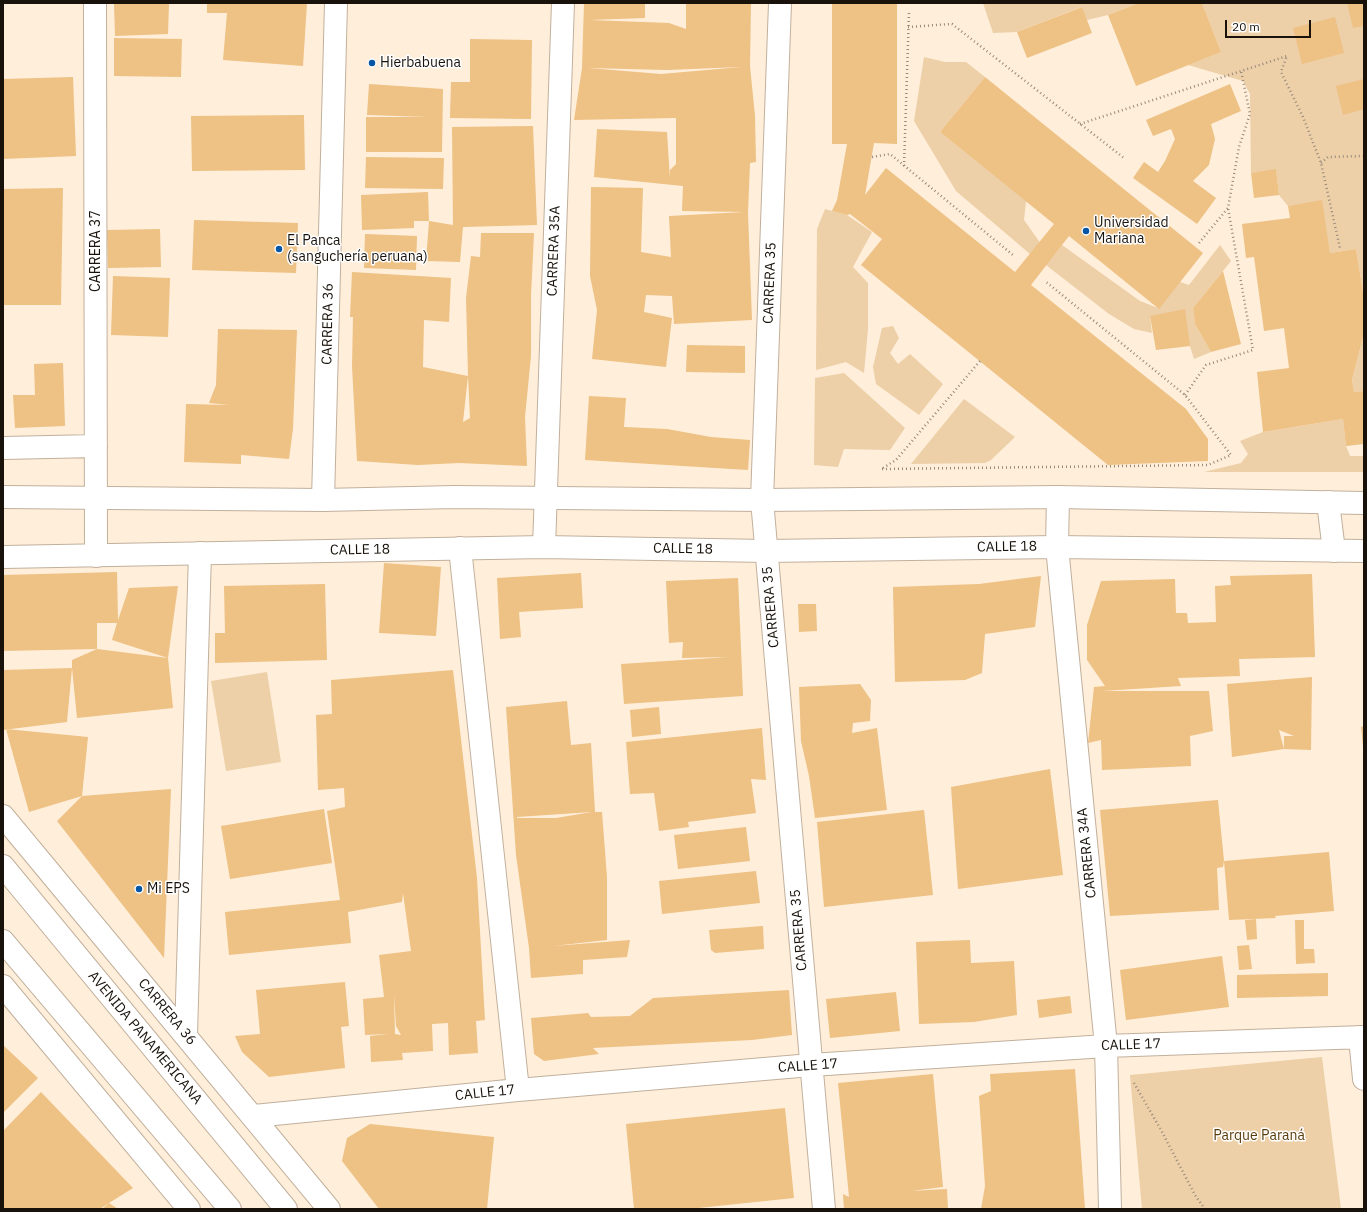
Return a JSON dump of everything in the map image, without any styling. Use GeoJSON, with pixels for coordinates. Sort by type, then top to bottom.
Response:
{"type":"FeatureCollection","features":[{"type":"Feature","properties":{"kind":"street","name":"CARRERA 37"},"geometry":{"type":"LineString","coordinates":[[95,3],[96,556]]}},
{"type":"Feature","properties":{"kind":"street","name":"CARRERA 36"},"geometry":{"type":"LineString","coordinates":[[324,500],[336,3]]}},
{"type":"Feature","properties":{"kind":"street","name":"CARRERA 35A"},"geometry":{"type":"LineString","coordinates":[[544,547],[544,499],[563,3]]}},
{"type":"Feature","properties":{"kind":"street","name":"CARRERA 35"},"geometry":{"type":"LineString","coordinates":[[780,3],[762,500],[824,1209]]}},
{"type":"Feature","properties":{"kind":"street"},"geometry":{"type":"LineString","coordinates":[[3,448],[96,446]]}},
{"type":"Feature","properties":{"kind":"street"},"geometry":{"type":"LineString","coordinates":[[3,497],[324,500],[455,497],[762,500],[1058,497],[1364,503]]}},
{"type":"Feature","properties":{"kind":"street","name":"CARRERA 34A"},"geometry":{"type":"LineString","coordinates":[[1058,497],[1058,547],[1106,1046],[1110,1209]]}},
{"type":"Feature","properties":{"kind":"street"},"geometry":{"type":"LineString","coordinates":[[1328,502],[1334,551]]}},
{"type":"Feature","properties":{"kind":"street","name":"CALLE 18"},"geometry":{"type":"LineString","coordinates":[[3,557],[544,547],[766,551],[1058,547],[1364,552]]}},
{"type":"Feature","properties":{"kind":"street"},"geometry":{"type":"LineString","coordinates":[[460,548],[518,1090]]}},
{"type":"Feature","properties":{"kind":"street"},"geometry":{"type":"LineString","coordinates":[[186,1035],[200,553]]}},
{"type":"Feature","properties":{"kind":"street","name":"CARRERA 36"},"geometry":{"type":"LineString","coordinates":[[3,816],[330,1209]]}},
{"type":"Feature","properties":{"kind":"street","name":"AVENIDA PANAMERICANA"},"geometry":{"type":"LineString","coordinates":[[3,866],[286,1209]]}},
{"type":"Feature","properties":{"kind":"street"},"geometry":{"type":"LineString","coordinates":[[3,941],[230,1209]]}},
{"type":"Feature","properties":{"kind":"street"},"geometry":{"type":"LineString","coordinates":[[3,986],[189,1209]]}},
{"type":"Feature","properties":{"kind":"street"},"geometry":{"type":"LineString","coordinates":[[1362,1037],[1364,1079]]}},
{"type":"Feature","properties":{"kind":"street","name":"CALLE 17"},"geometry":{"type":"LineString","coordinates":[[254,1116],[518,1090],[811,1065],[1106,1046],[1362,1037]]}},
{"type":"Feature","properties":{"kind":"path"},"geometry":{"type":"LineString","coordinates":[[904,166],[908,12]]}},
{"type":"Feature","properties":{"kind":"path"},"geometry":{"type":"LineString","coordinates":[[908,27],[952,24],[1124,158]]}},
{"type":"Feature","properties":{"kind":"path"},"geometry":{"type":"LineString","coordinates":[[1080,124],[1287,56],[1281,72],[1303,118],[1321,164],[1340,248]]}},
{"type":"Feature","properties":{"kind":"path"},"geometry":{"type":"LineString","coordinates":[[1185,395],[1206,365],[1253,350],[1228,208],[1239,147],[1250,114],[1241,71]]}},
{"type":"Feature","properties":{"kind":"path"},"geometry":{"type":"LineString","coordinates":[[872,157],[890,154],[1013,255]]}},
{"type":"Feature","properties":{"kind":"path"},"geometry":{"type":"LineString","coordinates":[[1321,164],[1328,157],[1364,156]]}},
{"type":"Feature","properties":{"kind":"path"},"geometry":{"type":"LineString","coordinates":[[1199,243],[1228,208]]}},
{"type":"Feature","properties":{"kind":"path"},"geometry":{"type":"LineString","coordinates":[[882,469],[1208,465],[1231,455],[1185,395],[1045,281]]}},
{"type":"Feature","properties":{"kind":"path"},"geometry":{"type":"LineString","coordinates":[[863,498],[882,469],[896,460],[980,361]]}},
{"type":"Feature","properties":{"kind":"path"},"geometry":{"type":"LineString","coordinates":[[1134,1082],[1162,1130],[1195,1195],[1205,1209]]}},
{"type":"Feature","properties":{"kind":"green space"},"geometry":{"type":"Polygon","coordinates":[[[983,3],[1139,3],[1108,15],[1087,20],[1081,7],[1017,32],[993,33],[983,3]]]}},
{"type":"Feature","properties":{"kind":"green space"},"geometry":{"type":"Polygon","coordinates":[[[1202,3],[1364,3],[1364,298],[1356,249],[1330,253],[1321,201],[1288,206],[1279,195],[1276,170],[1251,173],[1250,94],[1243,81],[1188,65],[1221,52],[1202,3]]]}},
{"type":"Feature","properties":{"kind":"green space"},"geometry":{"type":"Polygon","coordinates":[[[924,57],[945,62],[966,62],[985,77],[940,132],[1026,201],[1024,220],[1041,244],[1030,254],[956,191],[914,121],[924,57]]]}},
{"type":"Feature","properties":{"kind":"green space"},"geometry":{"type":"Polygon","coordinates":[[[825,209],[847,215],[872,232],[853,267],[868,283],[868,329],[864,373],[846,362],[816,370],[817,229],[825,209]]]}},
{"type":"Feature","properties":{"kind":"green space"},"geometry":{"type":"Polygon","coordinates":[[[1062,245],[1140,301],[1158,308],[1180,282],[1189,285],[1220,245],[1231,261],[1193,308],[1195,324],[1211,352],[1194,359],[1190,346],[1150,316],[1152,333],[1134,329],[1109,314],[1046,265],[1062,245]]]}},
{"type":"Feature","properties":{"kind":"green space"},"geometry":{"type":"Polygon","coordinates":[[[893,326],[899,338],[890,353],[898,364],[910,354],[943,384],[919,415],[876,384],[873,367],[882,328],[893,326]]]}},
{"type":"Feature","properties":{"kind":"green space"},"geometry":{"type":"Polygon","coordinates":[[[1364,333],[1364,391],[1354,392],[1352,380],[1364,333]]]}},
{"type":"Feature","properties":{"kind":"green space"},"geometry":{"type":"Polygon","coordinates":[[[844,373],[905,428],[890,450],[844,449],[838,467],[814,465],[815,378],[844,373]]]}},
{"type":"Feature","properties":{"kind":"green space"},"geometry":{"type":"Polygon","coordinates":[[[964,399],[1015,437],[991,460],[985,463],[911,464],[964,399]]]}},
{"type":"Feature","properties":{"kind":"green space"},"geometry":{"type":"Polygon","coordinates":[[[1343,419],[1346,446],[1350,456],[1364,456],[1364,472],[1204,472],[1241,463],[1248,454],[1240,441],[1263,432],[1343,419]]]}},
{"type":"Feature","properties":{"kind":"green space"},"geometry":{"type":"Polygon","coordinates":[[[267,672],[281,762],[226,771],[211,681],[267,672]]]}},
{"type":"Feature","properties":{"kind":"green space","name":"Parque Paraná"},"geometry":{"type":"Polygon","coordinates":[[[1322,1057],[1341,1209],[1142,1209],[1130,1075],[1322,1057]]]}},
{"type":"Feature","properties":{"kind":"building"},"geometry":{"type":"Polygon","coordinates":[[[114,3],[169,3],[168,34],[115,36],[114,3]]]}},
{"type":"Feature","properties":{"kind":"building"},"geometry":{"type":"Polygon","coordinates":[[[207,3],[307,3],[303,66],[223,60],[227,13],[207,13],[207,3]]]}},
{"type":"Feature","properties":{"kind":"building"},"geometry":{"type":"Polygon","coordinates":[[[584,3],[645,3],[645,18],[589,20],[669,23],[686,29],[686,3],[751,3],[750,66],[755,116],[756,162],[750,163],[748,213],[752,320],[674,324],[672,296],[646,295],[644,312],[672,318],[666,367],[592,359],[597,310],[590,276],[591,187],[643,188],[641,252],[671,257],[669,216],[744,212],[682,211],[683,186],[594,177],[597,129],[667,132],[670,179],[670,170],[676,164],[676,118],[574,120],[582,68],[584,3]],[[741,67],[667,70],[588,68],[661,74],[741,67]]]}},
{"type":"Feature","properties":{"kind":"building"},"geometry":{"type":"Polygon","coordinates":[[[832,3],[897,3],[897,144],[874,143],[865,195],[886,168],[1015,272],[1054,224],[940,132],[985,77],[1203,253],[1159,309],[1069,236],[1031,285],[1186,409],[1208,439],[1208,461],[1108,465],[861,265],[882,239],[850,214],[847,215],[832,211],[837,200],[847,144],[832,144],[832,3]]]}},
{"type":"Feature","properties":{"kind":"building"},"geometry":{"type":"Polygon","coordinates":[[[1139,3],[1202,3],[1221,52],[1136,86],[1108,15],[1139,3]]]}},
{"type":"Feature","properties":{"kind":"building"},"geometry":{"type":"Polygon","coordinates":[[[1347,3],[1364,3],[1364,26],[1353,28],[1347,3]]]}},
{"type":"Feature","properties":{"kind":"building"},"geometry":{"type":"Polygon","coordinates":[[[1082,7],[1092,33],[1027,58],[1017,32],[1082,7]]]}},
{"type":"Feature","properties":{"kind":"building"},"geometry":{"type":"Polygon","coordinates":[[[1335,17],[1344,53],[1302,64],[1293,28],[1335,17]]]}},
{"type":"Feature","properties":{"kind":"building"},"geometry":{"type":"Polygon","coordinates":[[[114,38],[182,39],[181,77],[114,76],[114,38]]]}},
{"type":"Feature","properties":{"kind":"building"},"geometry":{"type":"Polygon","coordinates":[[[470,39],[532,40],[531,119],[450,118],[451,82],[470,82],[470,39]]]}},
{"type":"Feature","properties":{"kind":"building"},"geometry":{"type":"Polygon","coordinates":[[[73,77],[76,156],[3,159],[3,79],[73,77]]]}},
{"type":"Feature","properties":{"kind":"building"},"geometry":{"type":"Polygon","coordinates":[[[1364,79],[1364,109],[1343,115],[1336,86],[1364,79]]]}},
{"type":"Feature","properties":{"kind":"building"},"geometry":{"type":"Polygon","coordinates":[[[369,84],[443,89],[442,152],[366,152],[366,117],[428,117],[367,115],[369,84]]]}},
{"type":"Feature","properties":{"kind":"building"},"geometry":{"type":"Polygon","coordinates":[[[1230,84],[1241,111],[1211,124],[1215,139],[1209,165],[1193,181],[1216,198],[1197,224],[1133,178],[1144,162],[1158,172],[1175,139],[1171,129],[1153,136],[1146,120],[1230,84]]]}},
{"type":"Feature","properties":{"kind":"building"},"geometry":{"type":"Polygon","coordinates":[[[304,115],[305,170],[192,171],[191,116],[304,115]]]}},
{"type":"Feature","properties":{"kind":"building"},"geometry":{"type":"Polygon","coordinates":[[[533,126],[537,225],[463,227],[460,262],[426,261],[429,221],[453,225],[452,127],[533,126]]]}},
{"type":"Feature","properties":{"kind":"building"},"geometry":{"type":"Polygon","coordinates":[[[366,157],[444,158],[443,189],[365,188],[366,157]]]}},
{"type":"Feature","properties":{"kind":"building"},"geometry":{"type":"Polygon","coordinates":[[[1276,169],[1279,195],[1254,198],[1251,173],[1276,169]]]}},
{"type":"Feature","properties":{"kind":"building"},"geometry":{"type":"Polygon","coordinates":[[[63,188],[61,305],[3,305],[3,189],[63,188]]]}},
{"type":"Feature","properties":{"kind":"building"},"geometry":{"type":"Polygon","coordinates":[[[428,192],[429,221],[414,221],[414,228],[362,230],[361,195],[428,192]]]}},
{"type":"Feature","properties":{"kind":"building"},"geometry":{"type":"Polygon","coordinates":[[[1322,200],[1330,253],[1356,249],[1364,298],[1364,333],[1352,380],[1354,392],[1364,391],[1364,444],[1346,446],[1343,419],[1263,432],[1257,372],[1289,368],[1284,328],[1264,331],[1254,257],[1246,258],[1242,224],[1290,218],[1288,206],[1322,200]]]}},
{"type":"Feature","properties":{"kind":"building"},"geometry":{"type":"Polygon","coordinates":[[[194,220],[298,223],[296,273],[192,270],[194,220]]]}},
{"type":"Feature","properties":{"kind":"building"},"geometry":{"type":"Polygon","coordinates":[[[160,229],[161,267],[108,268],[107,230],[160,229]]]}},
{"type":"Feature","properties":{"kind":"building"},"geometry":{"type":"Polygon","coordinates":[[[481,233],[534,233],[531,296],[531,356],[525,417],[527,466],[459,463],[418,465],[357,461],[352,366],[353,317],[350,317],[352,272],[451,278],[449,322],[424,320],[423,367],[468,376],[466,298],[471,256],[480,257],[481,233]],[[468,376],[463,422],[470,418],[468,376]]]}},
{"type":"Feature","properties":{"kind":"building"},"geometry":{"type":"Polygon","coordinates":[[[365,234],[417,236],[416,270],[364,268],[365,234]]]}},
{"type":"Feature","properties":{"kind":"building"},"geometry":{"type":"Polygon","coordinates":[[[1223,271],[1241,344],[1211,352],[1195,324],[1193,308],[1223,271]]]}},
{"type":"Feature","properties":{"kind":"building"},"geometry":{"type":"Polygon","coordinates":[[[113,276],[170,278],[168,337],[111,335],[113,276]]]}},
{"type":"Feature","properties":{"kind":"building"},"geometry":{"type":"Polygon","coordinates":[[[1185,309],[1190,346],[1156,350],[1150,316],[1185,309]]]}},
{"type":"Feature","properties":{"kind":"building"},"geometry":{"type":"Polygon","coordinates":[[[218,329],[297,330],[293,429],[289,459],[241,455],[241,464],[184,462],[186,404],[229,405],[209,403],[216,385],[218,329]]]}},
{"type":"Feature","properties":{"kind":"building"},"geometry":{"type":"Polygon","coordinates":[[[687,345],[745,346],[745,373],[686,372],[687,345]]]}},
{"type":"Feature","properties":{"kind":"building"},"geometry":{"type":"Polygon","coordinates":[[[63,363],[65,426],[15,428],[13,395],[35,395],[34,364],[63,363]]]}},
{"type":"Feature","properties":{"kind":"building"},"geometry":{"type":"Polygon","coordinates":[[[589,396],[626,398],[624,427],[667,429],[711,437],[750,440],[748,470],[585,460],[589,396]]]}},
{"type":"Feature","properties":{"kind":"building"},"geometry":{"type":"Polygon","coordinates":[[[384,563],[441,567],[436,636],[379,633],[384,563]]]}},
{"type":"Feature","properties":{"kind":"building"},"geometry":{"type":"Polygon","coordinates":[[[117,572],[118,620],[129,588],[178,586],[168,658],[112,640],[117,623],[97,623],[97,649],[3,651],[3,575],[117,572]]]}},
{"type":"Feature","properties":{"kind":"building"},"geometry":{"type":"Polygon","coordinates":[[[581,573],[583,608],[519,612],[521,637],[500,639],[497,578],[581,573]]]}},
{"type":"Feature","properties":{"kind":"building"},"geometry":{"type":"Polygon","coordinates":[[[1312,574],[1315,657],[1239,659],[1240,676],[1178,678],[1181,686],[1102,691],[1209,691],[1213,731],[1190,736],[1191,766],[1102,770],[1101,740],[1088,743],[1094,687],[1105,686],[1087,660],[1087,625],[1101,581],[1175,579],[1176,613],[1187,613],[1188,623],[1216,622],[1215,586],[1231,585],[1230,576],[1312,574]]]}},
{"type":"Feature","properties":{"kind":"building"},"geometry":{"type":"Polygon","coordinates":[[[1041,576],[1035,627],[985,634],[982,673],[965,680],[895,682],[893,587],[979,584],[1041,576]]]}},
{"type":"Feature","properties":{"kind":"building"},"geometry":{"type":"Polygon","coordinates":[[[738,578],[743,696],[624,704],[621,664],[729,657],[682,658],[683,642],[669,643],[666,581],[738,578]]]}},
{"type":"Feature","properties":{"kind":"building"},"geometry":{"type":"Polygon","coordinates":[[[325,584],[327,660],[215,663],[215,633],[225,633],[224,586],[325,584]]]}},
{"type":"Feature","properties":{"kind":"building"},"geometry":{"type":"Polygon","coordinates":[[[798,604],[816,604],[817,631],[799,632],[798,604]]]}},
{"type":"Feature","properties":{"kind":"building"},"geometry":{"type":"Polygon","coordinates":[[[97,649],[168,658],[173,708],[77,718],[72,660],[97,649]]]}},
{"type":"Feature","properties":{"kind":"building"},"geometry":{"type":"Polygon","coordinates":[[[72,668],[67,722],[3,730],[3,670],[72,668]]]}},
{"type":"Feature","properties":{"kind":"building"},"geometry":{"type":"Polygon","coordinates":[[[453,670],[477,878],[485,1020],[476,1021],[478,1053],[449,1055],[448,1023],[432,1024],[433,1051],[402,1053],[403,1060],[371,1062],[370,1036],[389,1034],[365,1035],[363,999],[384,997],[379,955],[411,951],[403,893],[402,902],[348,912],[351,943],[229,955],[225,912],[340,900],[327,811],[345,807],[344,788],[318,790],[316,715],[332,714],[331,680],[453,670]],[[394,993],[395,1034],[401,1035],[396,1026],[394,993]]]}},
{"type":"Feature","properties":{"kind":"building"},"geometry":{"type":"Polygon","coordinates":[[[1312,677],[1311,750],[1284,749],[1232,757],[1227,684],[1312,677]],[[1279,730],[1284,749],[1284,736],[1294,736],[1279,730]]]}},
{"type":"Feature","properties":{"kind":"building"},"geometry":{"type":"Polygon","coordinates":[[[860,684],[871,700],[870,721],[853,723],[852,733],[877,728],[887,810],[815,818],[809,776],[801,741],[799,687],[860,684]]]}},
{"type":"Feature","properties":{"kind":"building"},"geometry":{"type":"Polygon","coordinates":[[[567,701],[571,745],[591,743],[595,812],[602,812],[607,877],[607,940],[553,946],[630,940],[627,957],[583,960],[583,974],[531,978],[529,948],[516,855],[506,707],[567,701]],[[592,812],[517,817],[517,818],[556,818],[592,812]]]}},
{"type":"Feature","properties":{"kind":"building"},"geometry":{"type":"Polygon","coordinates":[[[659,707],[661,734],[632,737],[630,710],[659,707]]]}},
{"type":"Feature","properties":{"kind":"building"},"geometry":{"type":"Polygon","coordinates":[[[1364,726],[1364,747],[1363,747],[1361,727],[1364,726]]]}},
{"type":"Feature","properties":{"kind":"building"},"geometry":{"type":"Polygon","coordinates":[[[762,728],[766,780],[751,779],[756,813],[688,822],[689,827],[659,831],[654,793],[630,794],[626,742],[762,728]]]}},
{"type":"Feature","properties":{"kind":"building"},"geometry":{"type":"Polygon","coordinates":[[[6,729],[88,737],[82,796],[29,812],[6,729]]]}},
{"type":"Feature","properties":{"kind":"building"},"geometry":{"type":"Polygon","coordinates":[[[1050,769],[1063,875],[958,889],[951,787],[1050,769]]]}},
{"type":"Feature","properties":{"kind":"building","name":"Mi EPS"},"geometry":{"type":"Polygon","coordinates":[[[171,789],[164,958],[57,821],[82,796],[171,789]]]}},
{"type":"Feature","properties":{"kind":"building"},"geometry":{"type":"Polygon","coordinates":[[[1218,800],[1224,861],[1223,867],[1217,868],[1219,910],[1110,916],[1100,810],[1218,800]]]}},
{"type":"Feature","properties":{"kind":"building"},"geometry":{"type":"Polygon","coordinates":[[[324,809],[332,863],[230,879],[221,826],[324,809]]]}},
{"type":"Feature","properties":{"kind":"building"},"geometry":{"type":"Polygon","coordinates":[[[924,810],[933,895],[824,907],[817,822],[924,810]]]}},
{"type":"Feature","properties":{"kind":"building"},"geometry":{"type":"Polygon","coordinates":[[[746,827],[750,861],[678,869],[674,835],[746,827]]]}},
{"type":"Feature","properties":{"kind":"building"},"geometry":{"type":"Polygon","coordinates":[[[1329,852],[1334,911],[1275,916],[1276,918],[1229,920],[1224,861],[1329,852]]]}},
{"type":"Feature","properties":{"kind":"building"},"geometry":{"type":"Polygon","coordinates":[[[756,871],[760,903],[662,914],[659,881],[756,871]]]}},
{"type":"Feature","properties":{"kind":"building"},"geometry":{"type":"Polygon","coordinates":[[[1256,919],[1257,939],[1247,940],[1245,920],[1256,919]]]}},
{"type":"Feature","properties":{"kind":"building"},"geometry":{"type":"Polygon","coordinates":[[[1295,920],[1304,920],[1304,949],[1314,949],[1315,963],[1296,964],[1295,920]]]}},
{"type":"Feature","properties":{"kind":"building"},"geometry":{"type":"Polygon","coordinates":[[[763,926],[764,949],[715,953],[711,950],[709,930],[763,926]]]}},
{"type":"Feature","properties":{"kind":"building"},"geometry":{"type":"Polygon","coordinates":[[[970,940],[971,963],[1014,961],[1017,1015],[974,1022],[919,1024],[916,942],[970,940]]]}},
{"type":"Feature","properties":{"kind":"building"},"geometry":{"type":"Polygon","coordinates":[[[1249,945],[1252,969],[1239,970],[1237,946],[1249,945]]]}},
{"type":"Feature","properties":{"kind":"building"},"geometry":{"type":"Polygon","coordinates":[[[1222,956],[1229,1007],[1126,1020],[1120,970],[1222,956]]]}},
{"type":"Feature","properties":{"kind":"building"},"geometry":{"type":"Polygon","coordinates":[[[1328,973],[1328,996],[1237,998],[1237,975],[1328,973]]]}},
{"type":"Feature","properties":{"kind":"building"},"geometry":{"type":"Polygon","coordinates":[[[345,982],[349,1026],[341,1027],[345,1068],[269,1077],[242,1052],[235,1036],[260,1034],[256,990],[345,982]]]}},
{"type":"Feature","properties":{"kind":"building"},"geometry":{"type":"Polygon","coordinates":[[[789,990],[792,1035],[752,1040],[593,1048],[599,1054],[544,1061],[534,1054],[531,1018],[588,1013],[591,1017],[630,1016],[653,998],[789,990]]]}},
{"type":"Feature","properties":{"kind":"building"},"geometry":{"type":"Polygon","coordinates":[[[896,992],[900,1031],[830,1038],[826,999],[896,992]]]}},
{"type":"Feature","properties":{"kind":"building"},"geometry":{"type":"Polygon","coordinates":[[[1070,996],[1072,1013],[1039,1018],[1037,1000],[1070,996]]]}},
{"type":"Feature","properties":{"kind":"building"},"geometry":{"type":"Polygon","coordinates":[[[3,1045],[38,1078],[3,1113],[3,1045]]]}},
{"type":"Feature","properties":{"kind":"building"},"geometry":{"type":"Polygon","coordinates":[[[1075,1069],[1085,1209],[981,1209],[985,1186],[979,1096],[991,1091],[990,1074],[1075,1069]]]}},
{"type":"Feature","properties":{"kind":"building"},"geometry":{"type":"Polygon","coordinates":[[[933,1074],[943,1187],[911,1191],[947,1189],[948,1209],[844,1209],[843,1194],[849,1197],[838,1083],[933,1074]]]}},
{"type":"Feature","properties":{"kind":"building"},"geometry":{"type":"Polygon","coordinates":[[[41,1092],[133,1188],[100,1209],[3,1209],[3,1131],[41,1092]]]}},
{"type":"Feature","properties":{"kind":"building"},"geometry":{"type":"Polygon","coordinates":[[[785,1108],[794,1198],[689,1209],[634,1209],[626,1124],[785,1108]]]}},
{"type":"Feature","properties":{"kind":"building"},"geometry":{"type":"Polygon","coordinates":[[[370,1124],[494,1137],[487,1209],[379,1209],[342,1161],[347,1138],[370,1124]]]}},
{"type":"Feature","properties":{"kind":"building"},"geometry":{"type":"Polygon","coordinates":[[[109,1203],[118,1209],[102,1209],[109,1203]]]}},
{"type":"Feature","properties":{"kind":"place","name":"Hierbabuena"},"geometry":{"type":"Point","coordinates":[372,63]}},
{"type":"Feature","properties":{"kind":"place","name":"Universidad Mariana"},"geometry":{"type":"Point","coordinates":[1086,231]}},
{"type":"Feature","properties":{"kind":"place","name":"El Panca (sanguchería peruana)"},"geometry":{"type":"Point","coordinates":[279,249]}},
{"type":"Feature","properties":{"kind":"place","name":"Mi EPS"},"geometry":{"type":"Point","coordinates":[139,889]}}]}
